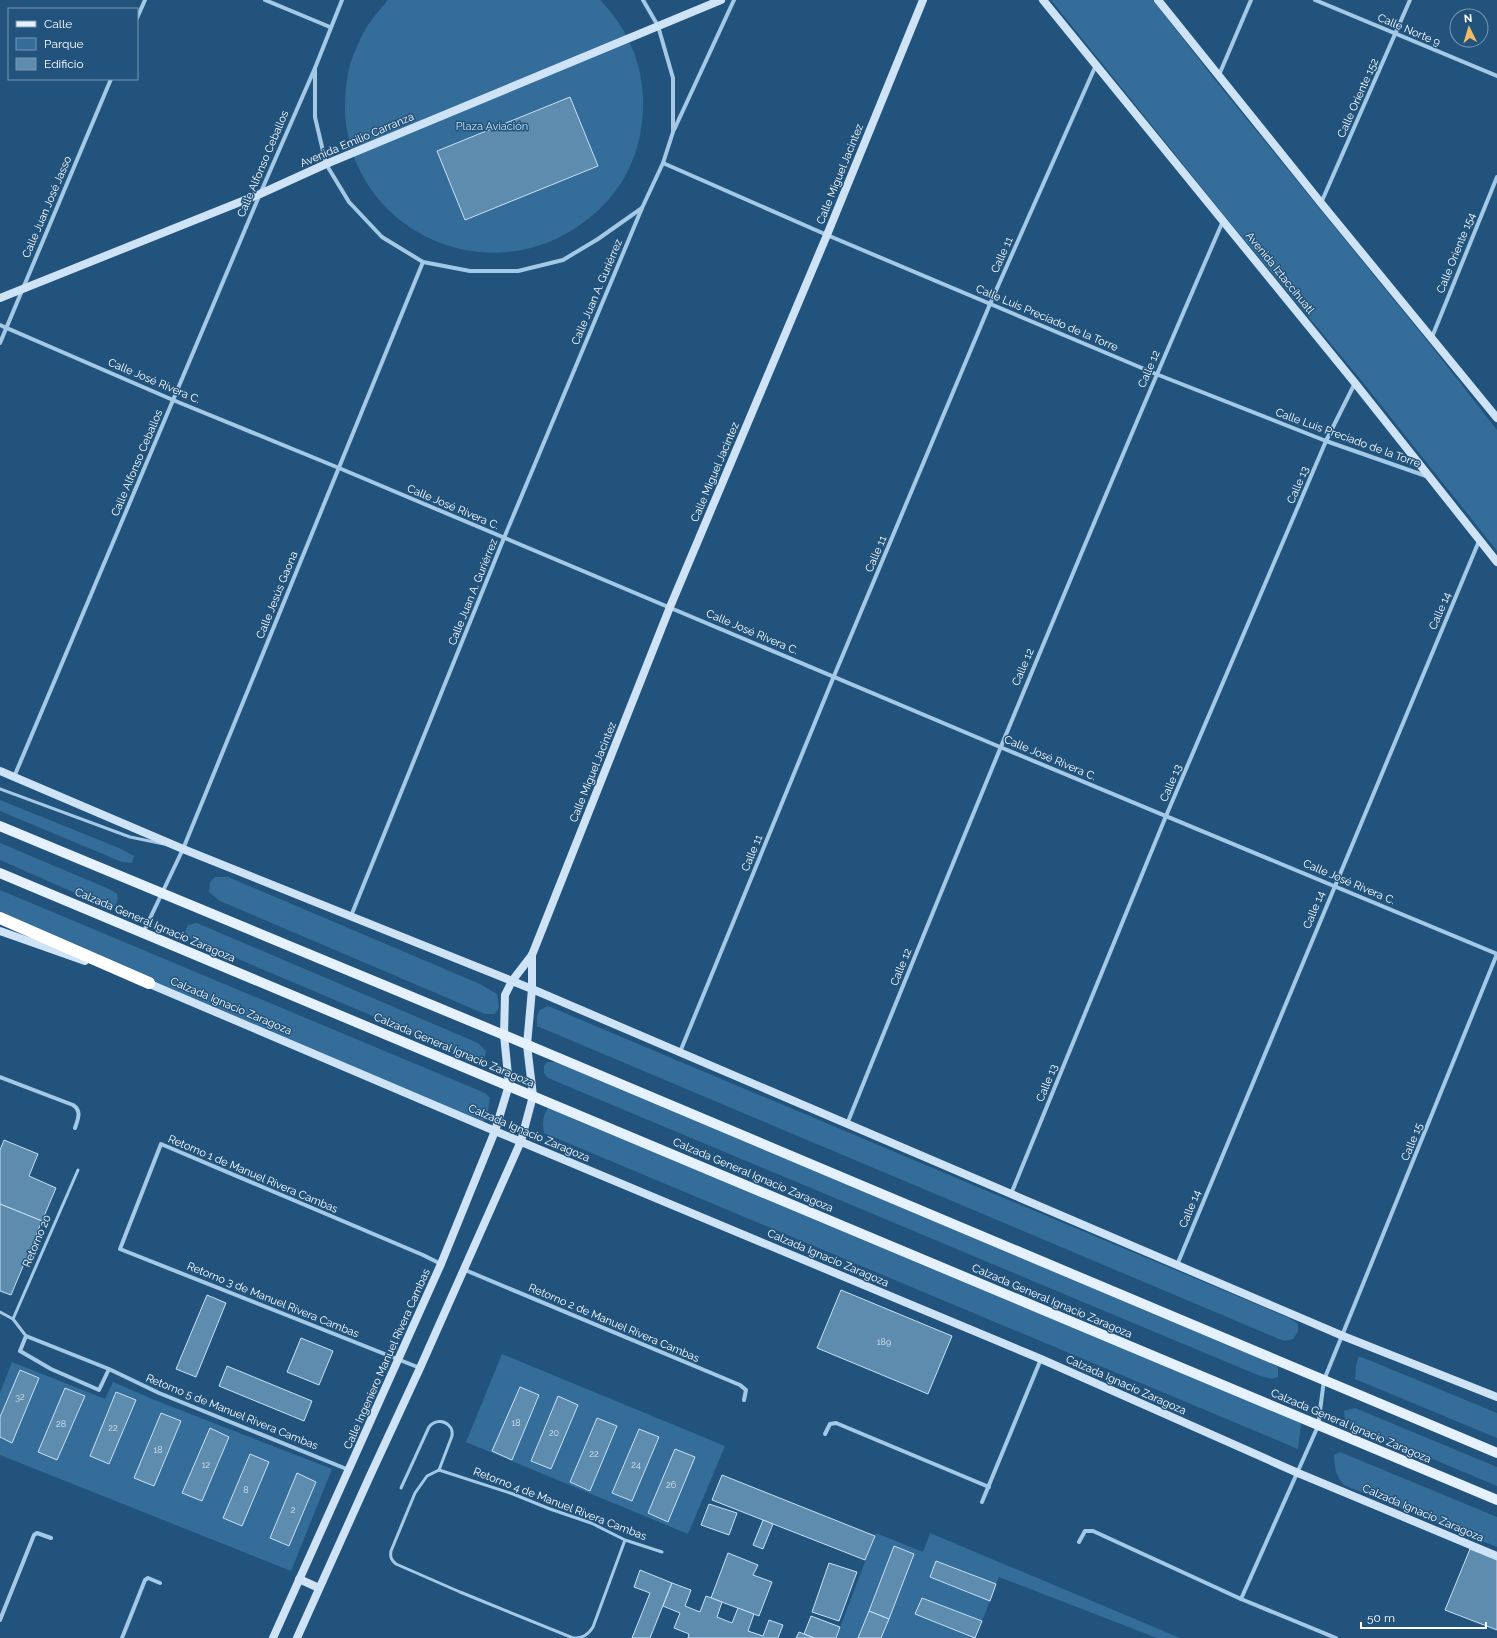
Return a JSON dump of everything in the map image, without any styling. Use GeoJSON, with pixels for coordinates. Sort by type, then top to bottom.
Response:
{"type":"FeatureCollection","features":[{"type":"Feature","properties":{"kind":"highway"},"geometry":{"type":"LineString","coordinates":[[0,918],[149,983]]}},
{"type":"Feature","properties":{"kind":"main road","name":"Avenida Emilio Carranza"},"geometry":{"type":"LineString","coordinates":[[0,298],[260,194],[326,164],[722,0]]}},
{"type":"Feature","properties":{"kind":"main road","name":"Calle Miguel Jacintez"},"geometry":{"type":"LineString","coordinates":[[509,1085],[504,1035],[505,995],[512,981],[532,955],[670,607],[827,235],[923,0]]}},
{"type":"Feature","properties":{"kind":"main road","name":"Avenida Iztaccíhuatl"},"geometry":{"type":"LineString","coordinates":[[1043,0],[1355,383],[1497,562]]}},
{"type":"Feature","properties":{"kind":"main road"},"geometry":{"type":"LineString","coordinates":[[1158,0],[1321,203],[1497,418]]}},
{"type":"Feature","properties":{"kind":"main road"},"geometry":{"type":"LineString","coordinates":[[0,771],[183,849],[532,989],[1343,1336],[1497,1397]]}},
{"type":"Feature","properties":{"kind":"main road"},"geometry":{"type":"LineString","coordinates":[[0,826],[504,1035],[1497,1452]]}},
{"type":"Feature","properties":{"kind":"main road","name":"Calzada General Ignacio Zaragoza"},"geometry":{"type":"LineString","coordinates":[[0,873],[142,934],[509,1085],[1497,1500]]}},
{"type":"Feature","properties":{"kind":"main road"},"geometry":{"type":"LineString","coordinates":[[0,931],[149,983]]}},
{"type":"Feature","properties":{"kind":"main road","name":"Calle Miguel Jacintez"},"geometry":{"type":"LineString","coordinates":[[532,955],[532,989],[527,1045],[533,1096]]}},
{"type":"Feature","properties":{"kind":"main road","name":"Calzada Ignacio Zaragoza"},"geometry":{"type":"LineString","coordinates":[[149,983],[495,1131],[1041,1360],[1298,1473],[1497,1556]]}},
{"type":"Feature","properties":{"kind":"main road","name":"Calle Ingeniero Manuel Rivera Cambas"},"geometry":{"type":"LineString","coordinates":[[273,1638],[441,1264],[495,1131],[509,1085]]}},
{"type":"Feature","properties":{"kind":"main road"},"geometry":{"type":"LineString","coordinates":[[297,1638],[521,1141],[533,1096]]}},
{"type":"Feature","properties":{"kind":"main road"},"geometry":{"type":"LineString","coordinates":[[299,1579],[320,1588]]}},
{"type":"Feature","properties":{"kind":"street"},"geometry":{"type":"LineString","coordinates":[[138,16],[145,0]]}},
{"type":"Feature","properties":{"kind":"street"},"geometry":{"type":"LineString","coordinates":[[265,0],[330,27]]}},
{"type":"Feature","properties":{"kind":"street","name":"Calle Alfonso Ceballos"},"geometry":{"type":"LineString","coordinates":[[14,777],[260,194],[315,68],[342,0]]}},
{"type":"Feature","properties":{"kind":"street"},"geometry":{"type":"LineString","coordinates":[[643,0],[658,26],[673,78],[673,132]]}},
{"type":"Feature","properties":{"kind":"street"},"geometry":{"type":"LineString","coordinates":[[673,132],[734,0]]}},
{"type":"Feature","properties":{"kind":"street"},"geometry":{"type":"LineString","coordinates":[[1220,76],[1251,0]]}},
{"type":"Feature","properties":{"kind":"street","name":"Calle Norte 9"},"geometry":{"type":"LineString","coordinates":[[1315,0],[1497,76]]}},
{"type":"Feature","properties":{"kind":"street","name":"Calle Oriente 152"},"geometry":{"type":"LineString","coordinates":[[1321,203],[1410,0]]}},
{"type":"Feature","properties":{"kind":"street","name":"Calle 11"},"geometry":{"type":"LineString","coordinates":[[680,1053],[834,676],[990,304],[1096,65]]}},
{"type":"Feature","properties":{"kind":"street"},"geometry":{"type":"LineString","coordinates":[[315,68],[315,117],[326,164],[349,202],[382,237],[423,262],[470,271],[518,271],[563,260],[598,239],[642,208]]}},
{"type":"Feature","properties":{"kind":"street","name":"Calle Juan José Jasso"},"geometry":{"type":"LineString","coordinates":[[0,343],[111,80]]}},
{"type":"Feature","properties":{"kind":"street","name":"Calle Juan A. Guriérrez"},"geometry":{"type":"LineString","coordinates":[[351,917],[504,538],[642,208],[663,163],[673,132]]}},
{"type":"Feature","properties":{"kind":"street","name":"Calle Luis Preciado de la Torre"},"geometry":{"type":"LineString","coordinates":[[663,163],[827,235],[1156,374],[1326,441],[1430,478]]}},
{"type":"Feature","properties":{"kind":"street","name":"Calle Oriente 154"},"geometry":{"type":"LineString","coordinates":[[1432,337],[1497,177]]}},
{"type":"Feature","properties":{"kind":"street","name":"Calle 12"},"geometry":{"type":"LineString","coordinates":[[847,1124],[1000,747],[1156,374],[1223,220]]}},
{"type":"Feature","properties":{"kind":"street","name":"Calle Jesús Gaona"},"geometry":{"type":"LineString","coordinates":[[142,934],[183,849],[423,262]]}},
{"type":"Feature","properties":{"kind":"street","name":"Calle José Rivera C."},"geometry":{"type":"LineString","coordinates":[[0,325],[173,400],[339,468],[1000,747],[1497,954]]}},
{"type":"Feature","properties":{"kind":"street","name":"Calle 13"},"geometry":{"type":"LineString","coordinates":[[1011,1194],[1166,816],[1326,441],[1355,383]]}},
{"type":"Feature","properties":{"kind":"street","name":"Calle 14"},"geometry":{"type":"LineString","coordinates":[[1177,1265],[1479,540]]}},
{"type":"Feature","properties":{"kind":"street","name":"Calle 15"},"geometry":{"type":"LineString","coordinates":[[1241,1599],[1318,1426],[1324,1380],[1497,954]]}},
{"type":"Feature","properties":{"kind":"street"},"geometry":{"type":"LineString","coordinates":[[0,1077],[73,1105],[77,1108],[79,1113],[75,1128]]}},
{"type":"Feature","properties":{"kind":"street","name":"Retorno 1 de Manuel Rivera Cambas"},"geometry":{"type":"LineString","coordinates":[[120,1249],[161,1144],[441,1264]]}},
{"type":"Feature","properties":{"kind":"street","name":"Retorno 3 de Manuel Rivera Cambas"},"geometry":{"type":"LineString","coordinates":[[120,1249],[420,1368]]}},
{"type":"Feature","properties":{"kind":"street","name":"Retorno 2 de Manuel Rivera Cambas"},"geometry":{"type":"LineString","coordinates":[[464,1270],[740,1385],[746,1390],[744,1400]]}},
{"type":"Feature","properties":{"kind":"street"},"geometry":{"type":"LineString","coordinates":[[26,1336],[20,1351],[51,1369],[99,1390],[109,1369]]}},
{"type":"Feature","properties":{"kind":"street","name":"Retorno 5 de Manuel Rivera Cambas"},"geometry":{"type":"LineString","coordinates":[[26,1336],[109,1369],[159,1393],[349,1470]]}},
{"type":"Feature","properties":{"kind":"street"},"geometry":{"type":"LineString","coordinates":[[982,1502],[1041,1360]]}},
{"type":"Feature","properties":{"kind":"street"},"geometry":{"type":"LineString","coordinates":[[824,1434],[830,1424],[836,1423],[989,1487]]}},
{"type":"Feature","properties":{"kind":"street"},"geometry":{"type":"LineString","coordinates":[[1079,1542],[1085,1531],[1093,1531],[1241,1599],[1336,1638]]}},
{"type":"Feature","properties":{"kind":"street"},"geometry":{"type":"LineString","coordinates":[[0,1620],[34,1535],[39,1533],[51,1538]]}},
{"type":"Feature","properties":{"kind":"street"},"geometry":{"type":"LineString","coordinates":[[122,1638],[145,1580],[148,1578],[160,1583]]}},
{"type":"Feature","properties":{"kind":"lane"},"geometry":{"type":"LineString","coordinates":[[0,789],[130,837],[183,849]]}},
{"type":"Feature","properties":{"kind":"lane","name":"Retorno 20"},"geometry":{"type":"LineString","coordinates":[[13,1319],[78,1170]]}},
{"type":"Feature","properties":{"kind":"lane"},"geometry":{"type":"LineString","coordinates":[[0,1312],[13,1319],[26,1336]]}},
{"type":"Feature","properties":{"kind":"lane"},"geometry":{"type":"LineString","coordinates":[[401,1488],[432,1422],[437,1421],[447,1423],[451,1426],[453,1431],[452,1436],[439,1470],[427,1476],[414,1493],[391,1551],[390,1556],[392,1561],[460,1592],[574,1638],[586,1636],[593,1628],[625,1540]]}},
{"type":"Feature","properties":{"kind":"lane","name":"Retorno 4 de Manuel Rivera Cambas"},"geometry":{"type":"LineString","coordinates":[[439,1470],[485,1484],[590,1523],[625,1540],[662,1552]]}},
{"type":"Feature","properties":{"kind":"green space","name":"Plaza Aviación"},"geometry":{"type":"Polygon","coordinates":[[[388,0],[600,0],[623,30],[631,46],[637,62],[643,98],[643,116],[637,148],[627,173],[613,195],[604,205],[584,222],[547,243],[507,252],[468,250],[431,239],[398,219],[372,190],[353,154],[345,112],[347,76],[353,56],[366,29],[375,15],[388,0]]]}},
{"type":"Feature","properties":{"kind":"green space"},"geometry":{"type":"Polygon","coordinates":[[[1051,0],[1153,0],[1219,85],[1429,343],[1497,430],[1497,551],[1361,380],[1228,220],[1051,0]]]}},
{"type":"Feature","properties":{"kind":"green space"},"geometry":{"type":"Polygon","coordinates":[[[0,800],[119,848],[134,856],[132,863],[122,862],[0,811],[0,800]]]}},
{"type":"Feature","properties":{"kind":"green space"},"geometry":{"type":"Polygon","coordinates":[[[0,843],[109,889],[117,894],[118,899],[115,906],[109,907],[98,903],[0,860],[0,843]]]}},
{"type":"Feature","properties":{"kind":"green space"},"geometry":{"type":"Polygon","coordinates":[[[215,877],[228,877],[480,984],[497,994],[499,1007],[495,1014],[485,1014],[220,901],[209,892],[210,882],[215,877]]]}},
{"type":"Feature","properties":{"kind":"green space"},"geometry":{"type":"Polygon","coordinates":[[[0,890],[485,1093],[490,1098],[487,1117],[483,1122],[473,1119],[263,1028],[0,917],[0,890]]]}},
{"type":"Feature","properties":{"kind":"green space"},"geometry":{"type":"Polygon","coordinates":[[[197,923],[478,1043],[486,1051],[485,1057],[479,1060],[467,1056],[191,939],[185,932],[188,925],[197,923]]]}},
{"type":"Feature","properties":{"kind":"green space"},"geometry":{"type":"Polygon","coordinates":[[[548,1006],[1289,1318],[1298,1324],[1298,1332],[1293,1339],[1284,1341],[537,1026],[537,1016],[540,1010],[548,1006]]]}},
{"type":"Feature","properties":{"kind":"green space"},"geometry":{"type":"Polygon","coordinates":[[[547,1062],[557,1062],[1268,1362],[1278,1367],[1278,1377],[1272,1379],[1260,1376],[548,1078],[544,1073],[544,1066],[547,1062]]]}},
{"type":"Feature","properties":{"kind":"green space"},"geometry":{"type":"Polygon","coordinates":[[[550,1105],[1297,1416],[1301,1424],[1298,1449],[544,1133],[544,1118],[550,1105]]]}},
{"type":"Feature","properties":{"kind":"green space"},"geometry":{"type":"Polygon","coordinates":[[[502,1354],[725,1446],[688,1534],[466,1442],[502,1354]]]}},
{"type":"Feature","properties":{"kind":"green space"},"geometry":{"type":"Polygon","coordinates":[[[1359,1356],[1497,1413],[1497,1438],[1355,1379],[1356,1366],[1359,1356]]]}},
{"type":"Feature","properties":{"kind":"green space"},"geometry":{"type":"Polygon","coordinates":[[[12,1362],[105,1399],[113,1382],[157,1401],[332,1469],[291,1571],[0,1455],[0,1393],[12,1362]]]}},
{"type":"Feature","properties":{"kind":"green space"},"geometry":{"type":"Polygon","coordinates":[[[1355,1408],[1497,1467],[1497,1486],[1354,1426],[1345,1419],[1344,1411],[1355,1408]]]}},
{"type":"Feature","properties":{"kind":"green space"},"geometry":{"type":"Polygon","coordinates":[[[1340,1452],[1497,1517],[1497,1547],[1344,1485],[1337,1474],[1335,1464],[1334,1455],[1340,1452]]]}},
{"type":"Feature","properties":{"kind":"green space"},"geometry":{"type":"Polygon","coordinates":[[[876,1533],[923,1552],[930,1533],[1180,1638],[1157,1638],[999,1577],[996,1584],[937,1561],[930,1577],[990,1601],[982,1621],[922,1598],[915,1614],[975,1638],[836,1638],[876,1533]]]}},
{"type":"Feature","properties":{"kind":"building"},"geometry":{"type":"Polygon","coordinates":[[[570,97],[598,166],[465,220],[437,151],[570,97]]]}},
{"type":"Feature","properties":{"kind":"building"},"geometry":{"type":"Polygon","coordinates":[[[4,1140],[38,1154],[29,1176],[56,1188],[42,1221],[0,1204],[0,1150],[4,1140]]]}},
{"type":"Feature","properties":{"kind":"building"},"geometry":{"type":"Polygon","coordinates":[[[0,1204],[42,1221],[11,1295],[0,1291],[0,1204]]]}},
{"type":"Feature","properties":{"kind":"building"},"geometry":{"type":"Polygon","coordinates":[[[841,1290],[952,1336],[928,1394],[817,1348],[841,1290]]]}},
{"type":"Feature","properties":{"kind":"building"},"geometry":{"type":"Polygon","coordinates":[[[207,1295],[226,1303],[196,1377],[176,1369],[207,1295]]]}},
{"type":"Feature","properties":{"kind":"building"},"geometry":{"type":"Polygon","coordinates":[[[301,1338],[333,1351],[319,1385],[287,1372],[301,1338]]]}},
{"type":"Feature","properties":{"kind":"building"},"geometry":{"type":"Polygon","coordinates":[[[227,1366],[312,1401],[304,1421],[219,1386],[227,1366]]]}},
{"type":"Feature","properties":{"kind":"building"},"geometry":{"type":"Polygon","coordinates":[[[20,1370],[39,1378],[12,1443],[0,1437],[0,1417],[20,1370]]]}},
{"type":"Feature","properties":{"kind":"building"},"geometry":{"type":"Polygon","coordinates":[[[520,1387],[539,1395],[512,1460],[492,1451],[520,1387]]]}},
{"type":"Feature","properties":{"kind":"building"},"geometry":{"type":"Polygon","coordinates":[[[65,1388],[85,1396],[57,1460],[38,1452],[65,1388]]]}},
{"type":"Feature","properties":{"kind":"building"},"geometry":{"type":"Polygon","coordinates":[[[116,1392],[136,1400],[109,1464],[90,1456],[116,1392]]]}},
{"type":"Feature","properties":{"kind":"building"},"geometry":{"type":"Polygon","coordinates":[[[558,1396],[578,1405],[551,1469],[531,1461],[558,1396]]]}},
{"type":"Feature","properties":{"kind":"building"},"geometry":{"type":"Polygon","coordinates":[[[161,1413],[181,1421],[154,1486],[134,1478],[161,1413]]]}},
{"type":"Feature","properties":{"kind":"building"},"geometry":{"type":"Polygon","coordinates":[[[597,1418],[617,1426],[590,1491],[570,1482],[597,1418]]]}},
{"type":"Feature","properties":{"kind":"building"},"geometry":{"type":"Polygon","coordinates":[[[210,1428],[229,1437],[202,1501],[182,1493],[210,1428]]]}},
{"type":"Feature","properties":{"kind":"building"},"geometry":{"type":"Polygon","coordinates":[[[639,1429],[659,1437],[632,1501],[612,1493],[639,1429]]]}},
{"type":"Feature","properties":{"kind":"building"},"geometry":{"type":"Polygon","coordinates":[[[675,1449],[695,1457],[668,1522],[648,1513],[675,1449]]]}},
{"type":"Feature","properties":{"kind":"building"},"geometry":{"type":"Polygon","coordinates":[[[250,1454],[269,1462],[242,1526],[223,1518],[250,1454]]]}},
{"type":"Feature","properties":{"kind":"building"},"geometry":{"type":"Polygon","coordinates":[[[297,1473],[316,1482],[289,1546],[270,1538],[297,1473]]]}},
{"type":"Feature","properties":{"kind":"building"},"geometry":{"type":"Polygon","coordinates":[[[722,1475],[875,1536],[865,1560],[712,1500],[722,1475]]]}},
{"type":"Feature","properties":{"kind":"building"},"geometry":{"type":"Polygon","coordinates":[[[709,1504],[737,1513],[729,1535],[701,1525],[709,1504]]]}},
{"type":"Feature","properties":{"kind":"building"},"geometry":{"type":"Polygon","coordinates":[[[763,1520],[773,1524],[763,1549],[753,1545],[763,1520]]]}},
{"type":"Feature","properties":{"kind":"building"},"geometry":{"type":"Polygon","coordinates":[[[894,1546],[914,1554],[889,1619],[869,1611],[894,1546]]]}},
{"type":"Feature","properties":{"kind":"building"},"geometry":{"type":"Polygon","coordinates":[[[1470,1549],[1497,1560],[1497,1630],[1445,1610],[1470,1549]]]}},
{"type":"Feature","properties":{"kind":"building"},"geometry":{"type":"Polygon","coordinates":[[[728,1553],[758,1565],[753,1575],[772,1582],[759,1616],[711,1598],[728,1553]]]}},
{"type":"Feature","properties":{"kind":"building"},"geometry":{"type":"Polygon","coordinates":[[[936,1561],[996,1584],[990,1601],[930,1577],[936,1561]]]}},
{"type":"Feature","properties":{"kind":"building"},"geometry":{"type":"Polygon","coordinates":[[[829,1563],[857,1572],[839,1621],[812,1612],[829,1563]]]}},
{"type":"Feature","properties":{"kind":"building"},"geometry":{"type":"Polygon","coordinates":[[[640,1570],[672,1583],[650,1638],[632,1638],[650,1593],[634,1587],[640,1570]]]}},
{"type":"Feature","properties":{"kind":"building"},"geometry":{"type":"Polygon","coordinates":[[[672,1583],[691,1590],[685,1606],[700,1612],[706,1596],[722,1602],[717,1617],[732,1623],[738,1608],[754,1614],[748,1631],[763,1636],[769,1620],[783,1625],[778,1638],[688,1638],[689,1634],[674,1628],[680,1613],[663,1606],[672,1583]]]}},
{"type":"Feature","properties":{"kind":"building"},"geometry":{"type":"Polygon","coordinates":[[[922,1598],[982,1621],[975,1638],[915,1614],[922,1598]]]}},
{"type":"Feature","properties":{"kind":"building"},"geometry":{"type":"Polygon","coordinates":[[[869,1611],[889,1619],[881,1638],[858,1638],[869,1611]]]}},
{"type":"Feature","properties":{"kind":"building"},"geometry":{"type":"Polygon","coordinates":[[[811,1616],[840,1627],[836,1638],[815,1638],[804,1634],[811,1616]]]}},
{"type":"Feature","properties":{"kind":"building"},"geometry":{"type":"Polygon","coordinates":[[[799,1632],[814,1638],[796,1638],[799,1632]]]}}]}
